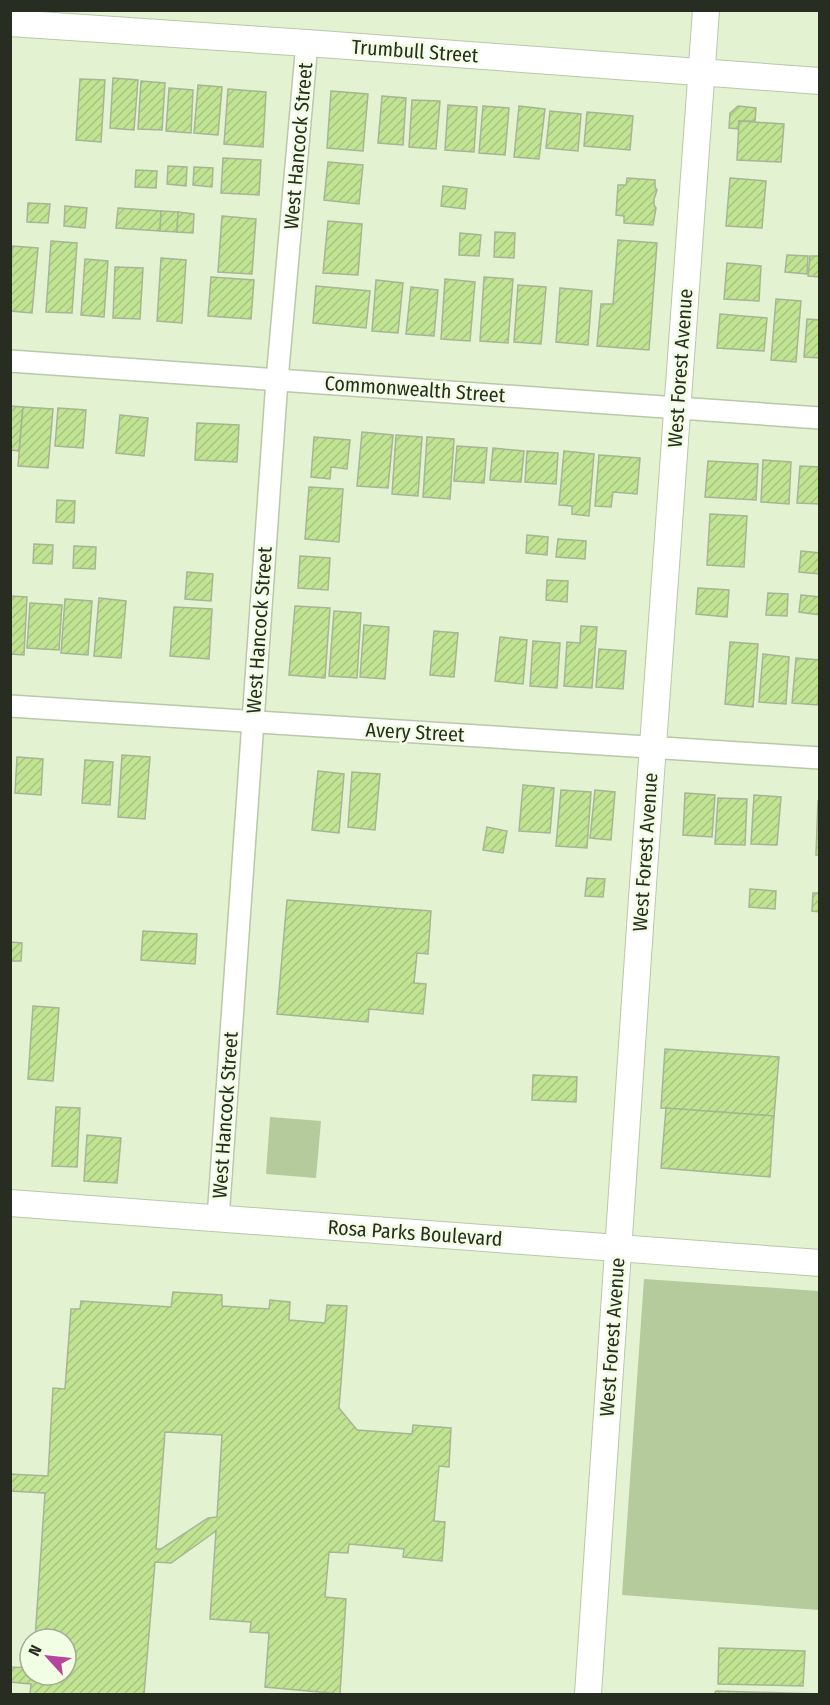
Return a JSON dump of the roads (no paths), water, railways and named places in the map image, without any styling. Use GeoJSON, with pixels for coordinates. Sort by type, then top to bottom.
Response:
{"type":"FeatureCollection","features":[{"type":"Feature","properties":{"kind":"street","name":"West Forest Avenue"},"geometry":{"type":"LineString","coordinates":[[588,1695],[706,10]]}},
{"type":"Feature","properties":{"kind":"street","name":"Trumbull Street"},"geometry":{"type":"LineString","coordinates":[[10,23],[819,81]]}},
{"type":"Feature","properties":{"kind":"street","name":"West Hancock Street"},"geometry":{"type":"LineString","coordinates":[[218,1219],[277,380],[307,43]]}},
{"type":"Feature","properties":{"kind":"street","name":"Commonwealth Street"},"geometry":{"type":"LineString","coordinates":[[10,361],[819,418]]}},
{"type":"Feature","properties":{"kind":"street","name":"Avery Street"},"geometry":{"type":"LineString","coordinates":[[10,706],[819,758]]}},
{"type":"Feature","properties":{"kind":"street","name":"Rosa Parks Boulevard"},"geometry":{"type":"LineString","coordinates":[[10,1203],[819,1263]]}}]}
